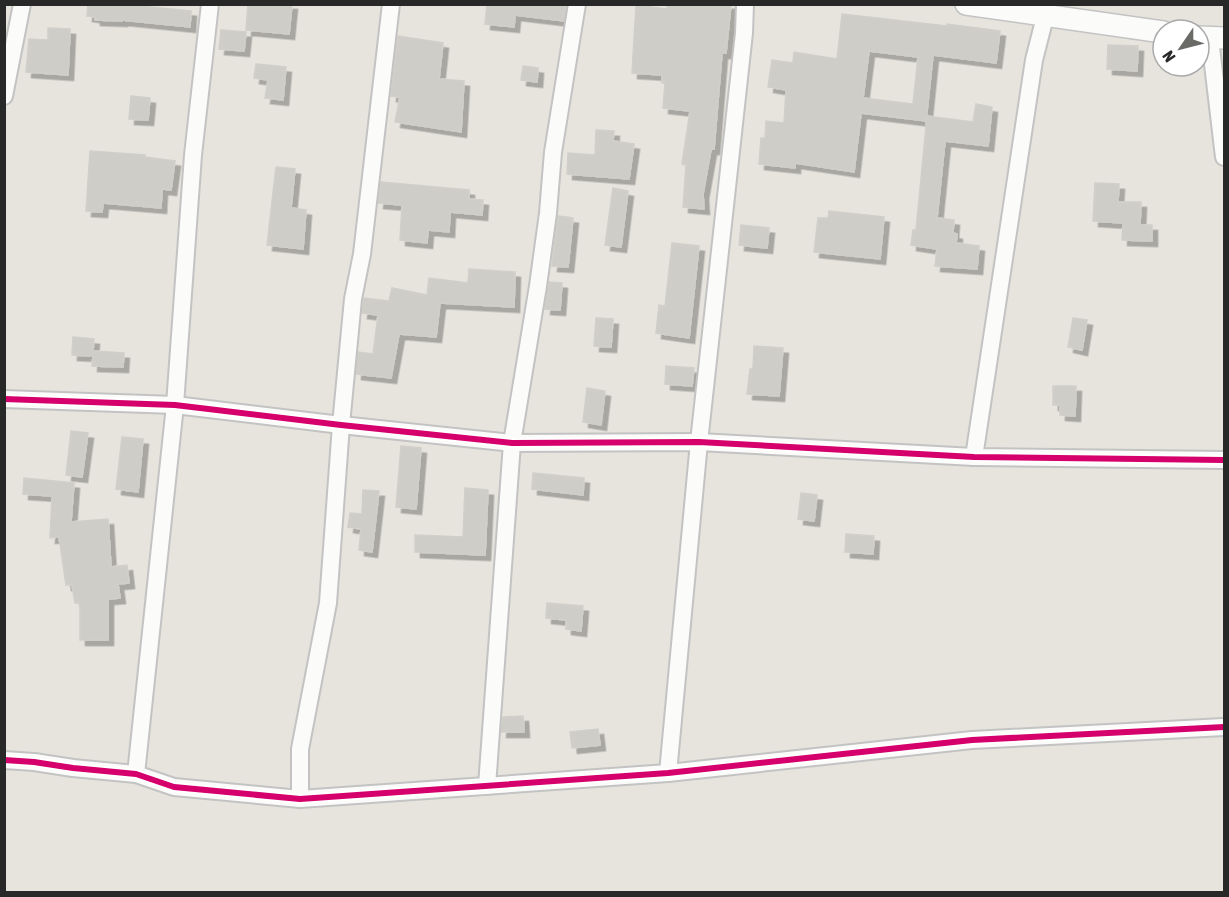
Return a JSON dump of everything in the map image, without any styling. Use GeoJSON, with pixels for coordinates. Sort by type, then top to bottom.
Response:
{"type":"FeatureCollection","features":[{"type":"Feature","properties":{"kind":"street"},"geometry":{"type":"LineString","coordinates":[[4,96],[22,4]]}},
{"type":"Feature","properties":{"kind":"street"},"geometry":{"type":"LineString","coordinates":[[136,774],[175,405],[193,154],[210,4]]}},
{"type":"Feature","properties":{"kind":"street"},"geometry":{"type":"LineString","coordinates":[[300,799],[300,749],[328,603],[353,299],[362,254],[391,4]]}},
{"type":"Feature","properties":{"kind":"street"},"geometry":{"type":"LineString","coordinates":[[487,786],[512,443],[538,286],[548,213],[553,152],[577,4]]}},
{"type":"Feature","properties":{"kind":"street"},"geometry":{"type":"LineString","coordinates":[[668,773],[699,442],[744,33],[745,4]]}},
{"type":"Feature","properties":{"kind":"street"},"geometry":{"type":"LineString","coordinates":[[966,4],[1044,11],[1151,30]]}},
{"type":"Feature","properties":{"kind":"street"},"geometry":{"type":"LineString","coordinates":[[974,457],[1034,60],[1044,11]]}},
{"type":"Feature","properties":{"kind":"street"},"geometry":{"type":"LineString","coordinates":[[1211,38],[1224,158]]}},
{"type":"Feature","properties":{"kind":"street"},"geometry":{"type":"LineString","coordinates":[[4,399],[175,405],[512,443],[699,442],[974,457],[1224,460]]}},
{"type":"Feature","properties":{"kind":"street"},"geometry":{"type":"LineString","coordinates":[[4,760],[136,774],[174,787],[300,799],[668,773],[972,740],[1224,727]]}},
{"type":"Feature","properties":{"kind":"building"},"geometry":{"type":"Polygon","coordinates":[[[88,4],[130,5],[191,11],[190,27],[122,20],[95,20],[95,17],[87,16],[88,4]]]}},
{"type":"Feature","properties":{"kind":"building"},"geometry":{"type":"Polygon","coordinates":[[[248,4],[292,4],[289,34],[246,30],[248,4]]]}},
{"type":"Feature","properties":{"kind":"building"},"geometry":{"type":"Polygon","coordinates":[[[487,4],[566,4],[564,21],[515,15],[514,27],[485,24],[487,4]]]}},
{"type":"Feature","properties":{"kind":"building"},"geometry":{"type":"Polygon","coordinates":[[[667,4],[731,4],[726,53],[722,53],[714,149],[711,149],[703,194],[704,209],[683,207],[686,165],[682,164],[690,111],[663,108],[665,83],[662,83],[662,75],[632,73],[636,5],[667,9],[667,4]]]}},
{"type":"Feature","properties":{"kind":"building"},"geometry":{"type":"Polygon","coordinates":[[[842,14],[1000,31],[996,63],[933,55],[926,121],[861,113],[854,172],[795,163],[795,168],[759,164],[761,138],[765,138],[766,121],[784,123],[786,90],[768,87],[772,60],[793,63],[794,52],[837,59],[842,14]],[[869,51],[863,98],[913,104],[918,57],[869,51]]]}},
{"type":"Feature","properties":{"kind":"building"},"geometry":{"type":"Polygon","coordinates":[[[48,28],[70,29],[68,75],[26,72],[29,39],[48,40],[48,28]]]}},
{"type":"Feature","properties":{"kind":"building"},"geometry":{"type":"Polygon","coordinates":[[[221,30],[246,32],[244,51],[219,49],[221,30]]]}},
{"type":"Feature","properties":{"kind":"building"},"geometry":{"type":"Polygon","coordinates":[[[398,36],[443,43],[439,79],[464,81],[461,132],[395,122],[400,97],[391,96],[398,36]]]}},
{"type":"Feature","properties":{"kind":"building"},"geometry":{"type":"Polygon","coordinates":[[[1108,45],[1138,46],[1137,71],[1107,69],[1108,45]]]}},
{"type":"Feature","properties":{"kind":"building"},"geometry":{"type":"Polygon","coordinates":[[[256,64],[286,67],[283,100],[265,98],[268,80],[254,78],[256,64]]]}},
{"type":"Feature","properties":{"kind":"building"},"geometry":{"type":"Polygon","coordinates":[[[523,66],[538,68],[537,82],[521,80],[523,66]]]}},
{"type":"Feature","properties":{"kind":"building"},"geometry":{"type":"Polygon","coordinates":[[[131,96],[150,98],[148,120],[129,119],[131,96]]]}},
{"type":"Feature","properties":{"kind":"building"},"geometry":{"type":"Polygon","coordinates":[[[976,104],[992,107],[988,146],[945,141],[937,218],[954,220],[953,233],[957,234],[956,243],[979,246],[977,269],[935,266],[937,249],[911,245],[913,230],[916,230],[927,116],[973,122],[976,104]]]}},
{"type":"Feature","properties":{"kind":"building"},"geometry":{"type":"Polygon","coordinates":[[[596,130],[614,131],[613,141],[634,144],[629,179],[567,174],[568,153],[595,155],[596,130]]]}},
{"type":"Feature","properties":{"kind":"building"},"geometry":{"type":"Polygon","coordinates":[[[90,151],[145,155],[145,157],[175,161],[171,190],[162,189],[161,208],[103,203],[102,212],[86,211],[90,151]]]}},
{"type":"Feature","properties":{"kind":"building"},"geometry":{"type":"Polygon","coordinates":[[[276,167],[295,169],[291,208],[306,210],[303,249],[267,245],[276,167]]]}},
{"type":"Feature","properties":{"kind":"building"},"geometry":{"type":"Polygon","coordinates":[[[381,182],[469,190],[469,199],[483,200],[482,215],[450,212],[449,232],[428,230],[427,243],[400,240],[402,205],[378,203],[381,182]]]}},
{"type":"Feature","properties":{"kind":"building"},"geometry":{"type":"Polygon","coordinates":[[[1095,183],[1119,184],[1118,202],[1141,202],[1140,225],[1152,225],[1152,241],[1122,240],[1123,223],[1093,221],[1095,183]]]}},
{"type":"Feature","properties":{"kind":"building"},"geometry":{"type":"Polygon","coordinates":[[[613,188],[628,191],[621,247],[605,245],[613,188]]]}},
{"type":"Feature","properties":{"kind":"building"},"geometry":{"type":"Polygon","coordinates":[[[829,211],[884,217],[880,259],[814,252],[818,218],[828,218],[829,211]]]}},
{"type":"Feature","properties":{"kind":"building"},"geometry":{"type":"Polygon","coordinates":[[[558,216],[573,218],[568,267],[552,266],[558,216]]]}},
{"type":"Feature","properties":{"kind":"building"},"geometry":{"type":"Polygon","coordinates":[[[741,225],[769,228],[767,248],[739,245],[741,225]]]}},
{"type":"Feature","properties":{"kind":"building"},"geometry":{"type":"Polygon","coordinates":[[[672,243],[699,246],[689,338],[656,333],[659,305],[665,306],[672,243]]]}},
{"type":"Feature","properties":{"kind":"building"},"geometry":{"type":"Polygon","coordinates":[[[469,269],[515,272],[514,307],[440,303],[436,337],[399,334],[391,378],[356,374],[358,352],[373,354],[378,315],[362,313],[364,298],[389,301],[392,288],[427,295],[429,278],[468,283],[469,269]]]}},
{"type":"Feature","properties":{"kind":"building"},"geometry":{"type":"Polygon","coordinates":[[[549,282],[562,283],[560,310],[545,309],[549,282]]]}},
{"type":"Feature","properties":{"kind":"building"},"geometry":{"type":"Polygon","coordinates":[[[596,318],[613,319],[611,347],[594,346],[596,318]]]}},
{"type":"Feature","properties":{"kind":"building"},"geometry":{"type":"Polygon","coordinates":[[[1073,318],[1087,320],[1082,350],[1068,347],[1073,318]]]}},
{"type":"Feature","properties":{"kind":"building"},"geometry":{"type":"Polygon","coordinates":[[[73,337],[94,339],[93,351],[124,353],[123,367],[92,366],[93,356],[72,355],[73,337]]]}},
{"type":"Feature","properties":{"kind":"building"},"geometry":{"type":"Polygon","coordinates":[[[754,346],[783,348],[779,396],[747,394],[750,369],[753,369],[754,346]]]}},
{"type":"Feature","properties":{"kind":"building"},"geometry":{"type":"Polygon","coordinates":[[[666,366],[694,368],[692,386],[665,384],[666,366]]]}},
{"type":"Feature","properties":{"kind":"building"},"geometry":{"type":"Polygon","coordinates":[[[1053,386],[1076,386],[1075,416],[1060,415],[1060,405],[1053,405],[1053,386]]]}},
{"type":"Feature","properties":{"kind":"building"},"geometry":{"type":"Polygon","coordinates":[[[587,388],[605,391],[601,425],[583,422],[587,388]]]}},
{"type":"Feature","properties":{"kind":"building"},"geometry":{"type":"Polygon","coordinates":[[[71,431],[88,433],[82,477],[66,475],[71,431]]]}},
{"type":"Feature","properties":{"kind":"building"},"geometry":{"type":"Polygon","coordinates":[[[122,437],[143,439],[138,492],[116,489],[122,437]]]}},
{"type":"Feature","properties":{"kind":"building"},"geometry":{"type":"Polygon","coordinates":[[[401,446],[421,448],[416,509],[396,507],[401,446]]]}},
{"type":"Feature","properties":{"kind":"building"},"geometry":{"type":"Polygon","coordinates":[[[533,473],[584,478],[583,495],[532,489],[533,473]]]}},
{"type":"Feature","properties":{"kind":"building"},"geometry":{"type":"Polygon","coordinates":[[[24,478],[74,483],[71,522],[108,519],[111,567],[127,565],[129,583],[118,584],[120,598],[108,599],[108,640],[80,640],[80,603],[75,603],[72,585],[66,585],[59,537],[50,538],[52,496],[23,494],[24,478]]]}},
{"type":"Feature","properties":{"kind":"building"},"geometry":{"type":"Polygon","coordinates":[[[465,488],[488,490],[485,555],[415,552],[415,535],[463,537],[465,488]]]}},
{"type":"Feature","properties":{"kind":"building"},"geometry":{"type":"Polygon","coordinates":[[[363,490],[379,491],[372,552],[359,550],[361,529],[348,527],[350,513],[362,514],[363,490]]]}},
{"type":"Feature","properties":{"kind":"building"},"geometry":{"type":"Polygon","coordinates":[[[801,493],[817,495],[814,521],[798,519],[801,493]]]}},
{"type":"Feature","properties":{"kind":"building"},"geometry":{"type":"Polygon","coordinates":[[[846,534],[874,536],[873,554],[845,552],[846,534]]]}},
{"type":"Feature","properties":{"kind":"building"},"geometry":{"type":"Polygon","coordinates":[[[547,603],[583,606],[581,631],[566,629],[566,620],[546,618],[547,603]]]}},
{"type":"Feature","properties":{"kind":"building"},"geometry":{"type":"Polygon","coordinates":[[[523,716],[524,732],[501,732],[503,717],[523,716]]]}},
{"type":"Feature","properties":{"kind":"building"},"geometry":{"type":"Polygon","coordinates":[[[598,729],[600,745],[572,748],[570,732],[598,729]]]}},
{"type":"Feature","properties":{"kind":"cycle path"},"geometry":{"type":"LineString","coordinates":[[4,399],[175,405],[512,443],[699,442],[974,457],[1224,460]]}},
{"type":"Feature","properties":{"kind":"cycle path"},"geometry":{"type":"LineString","coordinates":[[4,760],[136,774],[174,787],[300,799],[668,773],[972,740],[1224,727]]}}]}
